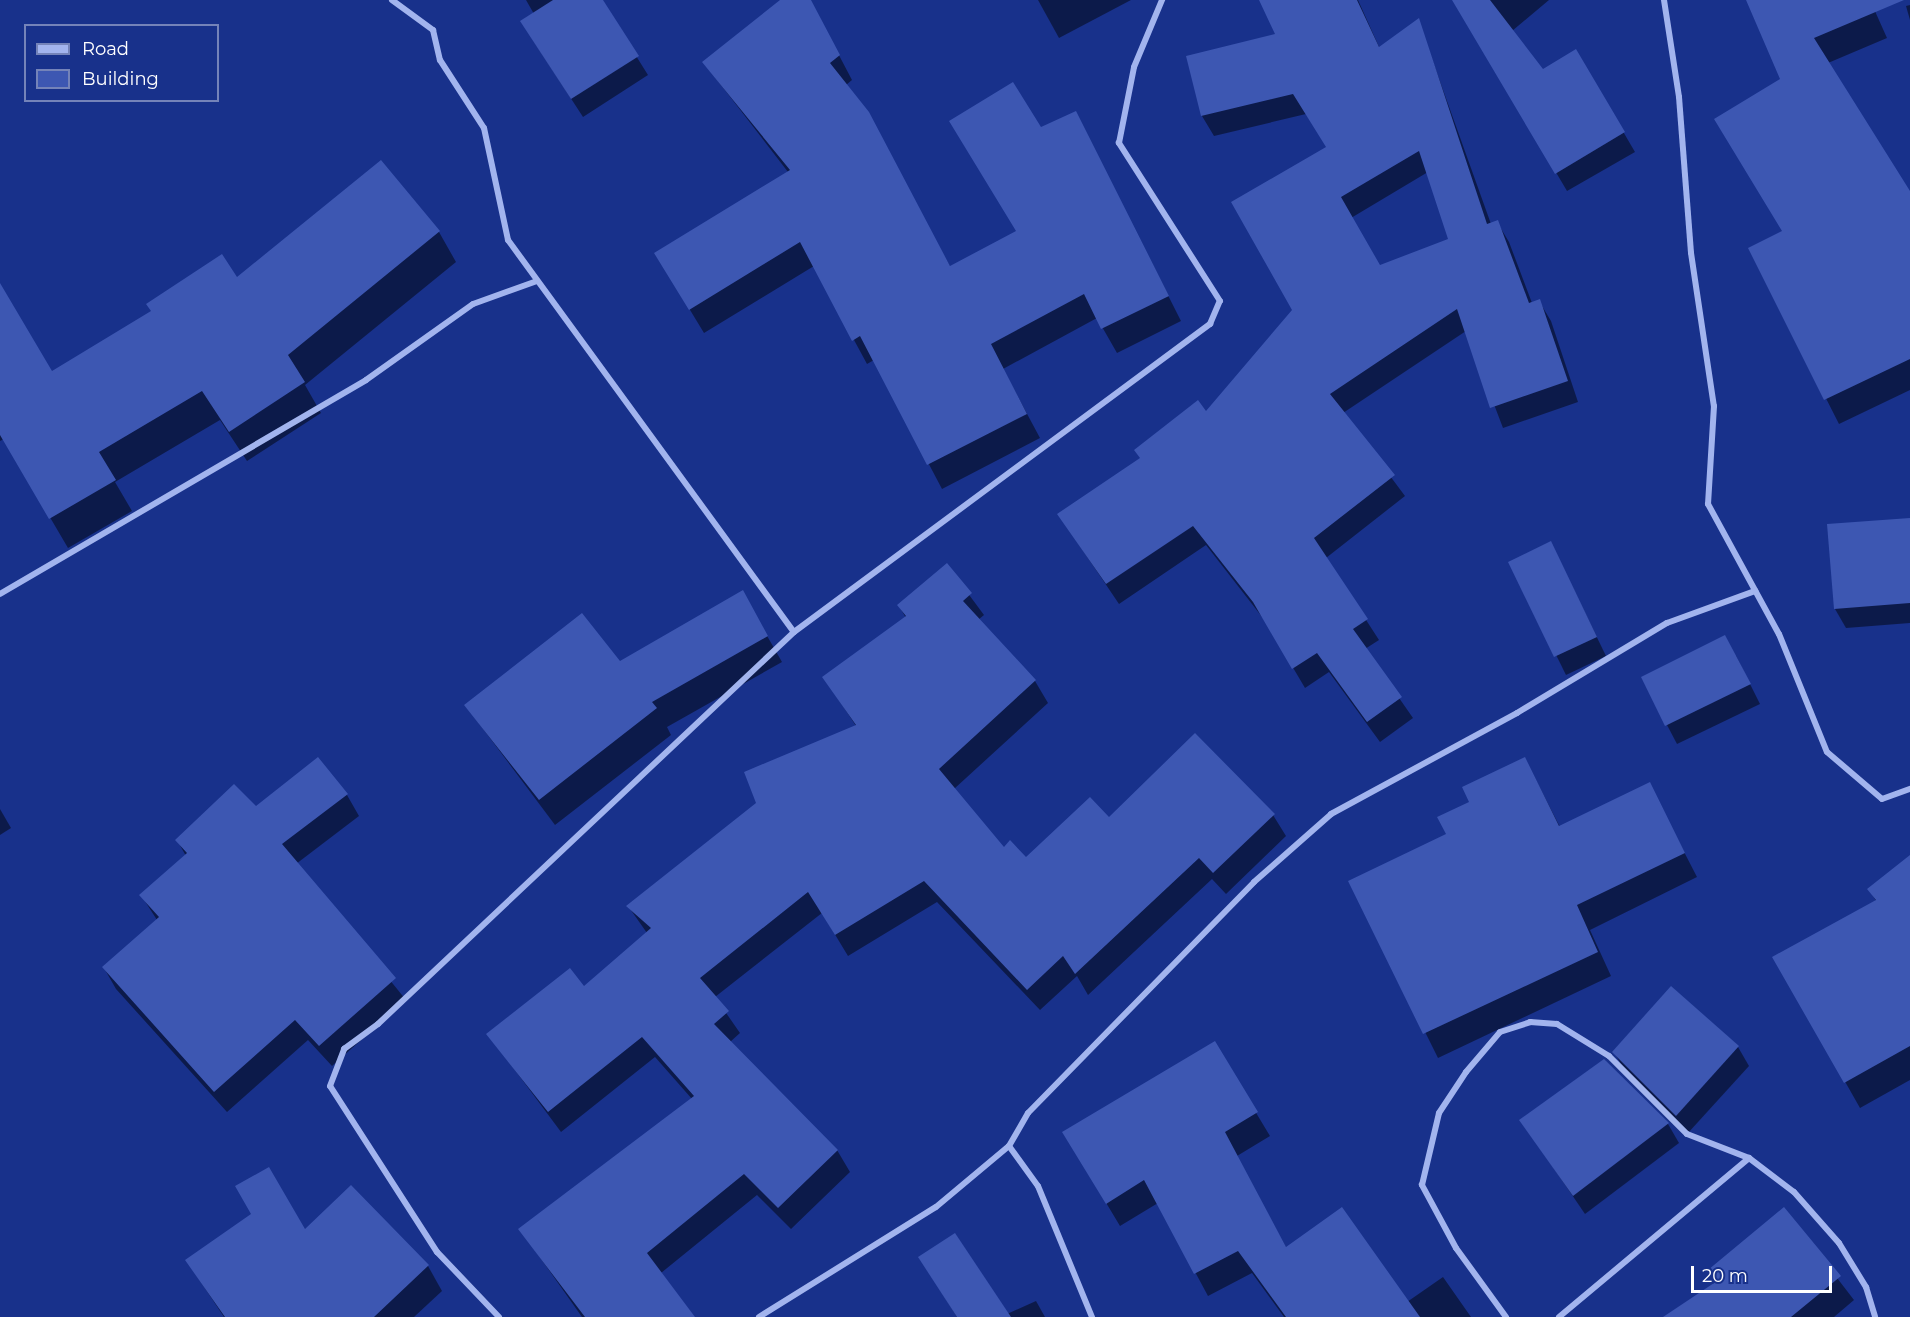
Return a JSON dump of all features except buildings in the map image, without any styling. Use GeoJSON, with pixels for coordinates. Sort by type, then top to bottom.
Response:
{"type":"FeatureCollection","features":[{"type":"Feature","properties":{"kind":"street"},"geometry":{"type":"LineString","coordinates":[[392,0],[433,30],[440,60],[484,128],[508,240],[794,632]]}},
{"type":"Feature","properties":{"kind":"street"},"geometry":{"type":"LineString","coordinates":[[499,1317],[437,1252],[330,1086],[344,1048],[378,1024],[794,632],[1210,324],[1220,302],[1119,143],[1134,67],[1162,0]]}},
{"type":"Feature","properties":{"kind":"street"},"geometry":{"type":"LineString","coordinates":[[1664,0],[1679,97],[1691,253],[1714,406],[1708,504],[1779,634],[1827,752],[1882,799],[1910,789]]}},
{"type":"Feature","properties":{"kind":"street"},"geometry":{"type":"LineString","coordinates":[[0,594],[366,380],[473,304],[537,281]]}},
{"type":"Feature","properties":{"kind":"street"},"geometry":{"type":"LineString","coordinates":[[759,1317],[936,1207],[1009,1146],[1028,1113],[1254,882],[1331,814],[1517,713],[1667,623],[1755,591]]}},
{"type":"Feature","properties":{"kind":"street"},"geometry":{"type":"LineString","coordinates":[[1506,1317],[1456,1248],[1422,1185],[1439,1113],[1500,1032],[1530,1022],[1557,1024],[1609,1056],[1686,1134],[1749,1158],[1794,1192],[1839,1243],[1866,1287],[1875,1317]]}},
{"type":"Feature","properties":{"kind":"street"},"geometry":{"type":"LineString","coordinates":[[1009,1146],[1038,1186],[1092,1317]]}},
{"type":"Feature","properties":{"kind":"street"},"geometry":{"type":"LineString","coordinates":[[1559,1317],[1749,1158]]}}]}
